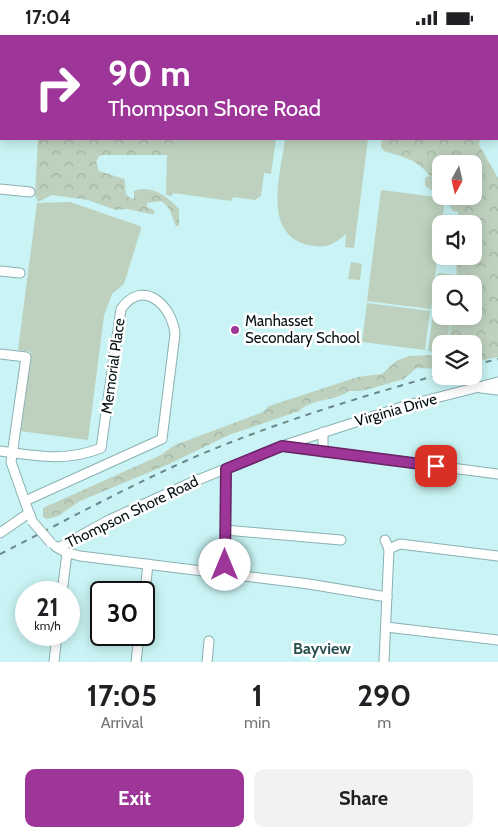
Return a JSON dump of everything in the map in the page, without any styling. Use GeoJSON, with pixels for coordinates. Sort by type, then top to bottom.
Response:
{"type":"FeatureCollection","features":[{"type":"Feature","properties":{"kind":"street"},"geometry":{"type":"LineString","coordinates":[[0,189],[30,193]]}},
{"type":"Feature","properties":{"kind":"street"},"geometry":{"type":"LineString","coordinates":[[0,271],[20,273]]}},
{"type":"Feature","properties":{"kind":"street","name":"Memorial Place"},"geometry":{"type":"LineString","coordinates":[[0,451],[61,458],[87,453],[101,447],[121,309],[129,300],[138,296],[152,298],[162,303],[174,323],[175,333],[162,439],[25,501]]}},
{"type":"Feature","properties":{"kind":"street"},"geometry":{"type":"LineString","coordinates":[[0,354],[26,357],[12,468],[25,501],[28,517],[54,546],[67,553],[387,597]]}},
{"type":"Feature","properties":{"kind":"street","name":"Virginia Drive"},"geometry":{"type":"LineString","coordinates":[[282,446],[498,382]]}},
{"type":"Feature","properties":{"kind":"street"},"geometry":{"type":"LineString","coordinates":[[467,390],[478,388],[498,390]]}},
{"type":"Feature","properties":{"kind":"street"},"geometry":{"type":"LineString","coordinates":[[323,452],[324,432]]}},
{"type":"Feature","properties":{"kind":"street"},"geometry":{"type":"LineString","coordinates":[[282,446],[498,474]]}},
{"type":"Feature","properties":{"kind":"street","name":"Thompson Shore Road"},"geometry":{"type":"LineString","coordinates":[[54,546],[188,483],[282,446]]}},
{"type":"Feature","properties":{"kind":"street"},"geometry":{"type":"LineString","coordinates":[[225,565],[226,469]]}},
{"type":"Feature","properties":{"kind":"street"},"geometry":{"type":"LineString","coordinates":[[0,533],[28,517]]}},
{"type":"Feature","properties":{"kind":"street"},"geometry":{"type":"LineString","coordinates":[[225,530],[341,540]]}},
{"type":"Feature","properties":{"kind":"street"},"geometry":{"type":"LineString","coordinates":[[384,662],[389,549],[385,540]]}},
{"type":"Feature","properties":{"kind":"street"},"geometry":{"type":"LineString","coordinates":[[389,549],[400,543],[498,556]]}},
{"type":"Feature","properties":{"kind":"street"},"geometry":{"type":"LineString","coordinates":[[64,581],[67,553]]}},
{"type":"Feature","properties":{"kind":"street"},"geometry":{"type":"LineString","coordinates":[[146,581],[148,565]]}},
{"type":"Feature","properties":{"kind":"street"},"geometry":{"type":"LineString","coordinates":[[386,627],[498,640]]}},
{"type":"Feature","properties":{"kind":"street"},"geometry":{"type":"LineString","coordinates":[[207,662],[209,641]]}},
{"type":"Feature","properties":{"kind":"street"},"geometry":{"type":"LineString","coordinates":[[54,662],[56,646]]}},
{"type":"Feature","properties":{"kind":"street"},"geometry":{"type":"LineString","coordinates":[[136,662],[138,646]]}},
{"type":"Feature","properties":{"kind":"green space"},"geometry":{"type":"Polygon","coordinates":[[[38,140],[186,140],[167,155],[104,155],[99,156],[96,162],[99,171],[124,179],[126,194],[130,198],[134,199],[134,191],[147,189],[153,190],[170,200],[179,209],[179,226],[176,226],[169,210],[161,201],[147,203],[147,207],[154,210],[154,214],[151,214],[127,209],[116,210],[88,200],[52,195],[38,202],[35,195],[38,140]]]}},
{"type":"Feature","properties":{"kind":"green space"},"geometry":{"type":"Polygon","coordinates":[[[186,140],[276,140],[271,174],[264,173],[261,196],[255,200],[233,197],[231,201],[173,193],[172,196],[166,195],[167,155],[186,140]]]}},
{"type":"Feature","properties":{"kind":"green space"},"geometry":{"type":"Polygon","coordinates":[[[285,140],[368,140],[354,248],[345,247],[346,234],[329,245],[320,247],[294,239],[284,229],[279,216],[278,184],[285,140]]]}},
{"type":"Feature","properties":{"kind":"green space"},"geometry":{"type":"Polygon","coordinates":[[[382,140],[480,140],[479,145],[498,178],[498,357],[482,360],[482,335],[449,335],[451,325],[482,325],[482,275],[457,275],[456,265],[482,265],[482,215],[458,215],[458,212],[453,211],[449,205],[482,205],[482,155],[432,155],[432,190],[425,186],[425,178],[430,176],[419,165],[409,159],[384,151],[381,147],[382,140]]]}},
{"type":"Feature","properties":{"kind":"green space"},"geometry":{"type":"Polygon","coordinates":[[[381,190],[432,196],[432,205],[444,205],[443,215],[432,215],[432,265],[437,265],[435,275],[432,275],[431,309],[367,301],[381,190]]]}},
{"type":"Feature","properties":{"kind":"green space"},"geometry":{"type":"Polygon","coordinates":[[[70,202],[140,226],[141,229],[124,284],[112,294],[104,316],[88,440],[20,431],[31,352],[18,350],[37,203],[70,202]]]}},
{"type":"Feature","properties":{"kind":"green space"},"geometry":{"type":"Polygon","coordinates":[[[351,262],[362,264],[360,280],[348,279],[351,262]]]}},
{"type":"Feature","properties":{"kind":"green space"},"geometry":{"type":"Polygon","coordinates":[[[438,273],[456,275],[438,275],[438,273]]]}},
{"type":"Feature","properties":{"kind":"green space"},"geometry":{"type":"Polygon","coordinates":[[[367,303],[430,311],[425,350],[362,342],[367,303]]]}},
{"type":"Feature","properties":{"kind":"green space"},"geometry":{"type":"Polygon","coordinates":[[[432,320],[432,325],[450,325],[448,335],[432,335],[432,352],[428,351],[432,320]]]}},
{"type":"Feature","properties":{"kind":"green space"},"geometry":{"type":"Polygon","coordinates":[[[432,355],[432,369],[416,368],[404,379],[362,391],[349,391],[337,397],[310,404],[299,411],[229,435],[169,464],[80,501],[58,516],[47,519],[43,517],[43,508],[161,455],[175,445],[263,412],[269,406],[358,377],[382,374],[396,361],[410,356],[432,355]]]}},
{"type":"Feature","properties":{"kind":"railway"},"geometry":{"type":"LineString","coordinates":[[482,363],[498,359]]}},
{"type":"Feature","properties":{"kind":"railway"},"geometry":{"type":"LineString","coordinates":[[0,554],[94,505],[221,446],[314,412],[432,377]]}},
{"type":"Feature","properties":{"kind":"place","name":"Manhasset Secondary School"},"geometry":{"type":"Point","coordinates":[235,330]}},
{"type":"Feature","properties":{"kind":"district","name":"Bayview"},"geometry":{"type":"Point","coordinates":[322,648]}},
{"type":"Feature","properties":{"kind":"route"},"geometry":{"type":"LineString","coordinates":[[225,565],[226,469],[282,446],[436,466]]}}]}
